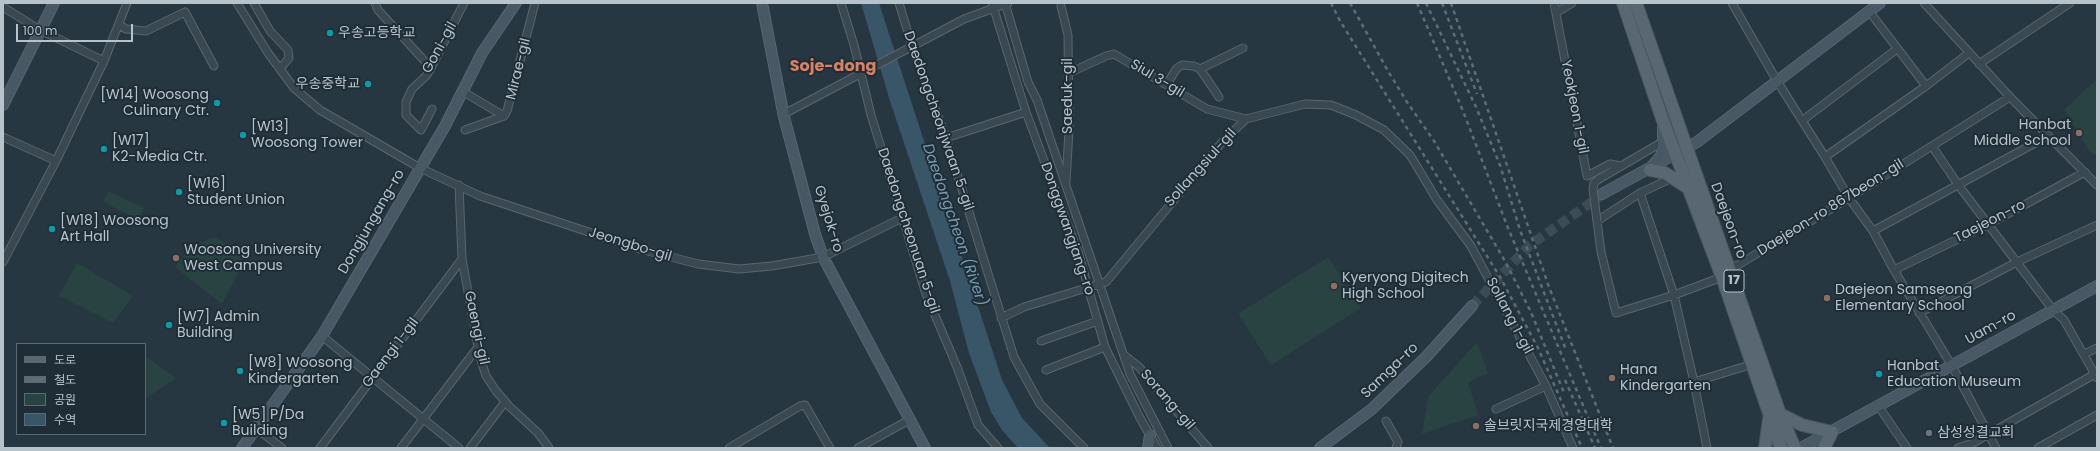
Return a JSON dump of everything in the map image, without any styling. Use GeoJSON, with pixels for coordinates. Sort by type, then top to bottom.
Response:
{"type":"FeatureCollection","features":[{"type":"Feature","properties":{"kind":"main road"},"geometry":{"type":"LineString","coordinates":[[3,105],[54,3]]}},
{"type":"Feature","properties":{"kind":"main road","name":"Dongjungang-ro"},"geometry":{"type":"LineString","coordinates":[[242,448],[322,336],[446,126],[482,53],[516,3]]}},
{"type":"Feature","properties":{"kind":"main road","name":"Gyejok-ro"},"geometry":{"type":"LineString","coordinates":[[762,3],[784,114],[815,234],[823,257],[911,419],[925,448]]}},
{"type":"Feature","properties":{"kind":"main road","name":"Daejeon-ro"},"geometry":{"type":"LineString","coordinates":[[1623,3],[1663,121],[1681,152],[1688,188],[1726,272],[1753,364],[1775,414],[1795,448]]}},
{"type":"Feature","properties":{"kind":"main road","name":"Daejeon-ro"},"geometry":{"type":"LineString","coordinates":[[1636,3],[1681,152],[1726,272],[1775,414],[1781,448]]}},
{"type":"Feature","properties":{"kind":"main road"},"geometry":{"type":"LineString","coordinates":[[1602,194],[1650,170],[1681,152],[1880,3]]}},
{"type":"Feature","properties":{"kind":"main road"},"geometry":{"type":"LineString","coordinates":[[1650,170],[1661,156],[1664,141],[1663,121]]}},
{"type":"Feature","properties":{"kind":"main road"},"geometry":{"type":"LineString","coordinates":[[1650,170],[1665,174],[1688,188]]}},
{"type":"Feature","properties":{"kind":"main road","name":"Uam-ro"},"geometry":{"type":"LineString","coordinates":[[1801,448],[1880,407],[2097,286]]}},
{"type":"Feature","properties":{"kind":"main road","name":"Samga-ro"},"geometry":{"type":"LineString","coordinates":[[1320,448],[1372,409],[1427,356],[1472,306]]}},
{"type":"Feature","properties":{"kind":"main road"},"geometry":{"type":"LineString","coordinates":[[1765,448],[1775,414],[1802,425],[1832,432],[1824,448]]}},
{"type":"Feature","properties":{"kind":"main road"},"geometry":{"type":"LineString","coordinates":[[1148,448],[1150,435]]}},
{"type":"Feature","properties":{"kind":"street"},"geometry":{"type":"LineString","coordinates":[[3,262],[56,161],[104,61],[127,3]]}},
{"type":"Feature","properties":{"kind":"street","name":"Jeongbo-gil"},"geometry":{"type":"LineString","coordinates":[[237,3],[294,88],[320,110],[420,168],[480,196],[632,247],[684,262],[739,269],[795,263],[823,257],[902,218]]}},
{"type":"Feature","properties":{"kind":"street"},"geometry":{"type":"LineString","coordinates":[[254,3],[270,31],[288,50],[289,58],[280,69]]}},
{"type":"Feature","properties":{"kind":"street"},"geometry":{"type":"LineString","coordinates":[[375,3],[378,10],[431,68]]}},
{"type":"Feature","properties":{"kind":"street","name":"Goni-gil"},"geometry":{"type":"LineString","coordinates":[[432,109],[421,130],[406,115],[406,102],[412,89],[426,76],[431,68],[464,3]]}},
{"type":"Feature","properties":{"kind":"street","name":"Mirae-gil"},"geometry":{"type":"LineString","coordinates":[[465,130],[504,116],[512,101],[535,3]]}},
{"type":"Feature","properties":{"kind":"street","name":"Daedongcheonuan 5-gil"},"geometry":{"type":"LineString","coordinates":[[841,3],[863,72],[871,115],[926,294],[962,380],[978,425],[998,448]]}},
{"type":"Feature","properties":{"kind":"street","name":"Daedongcheonjwaan 5-gil"},"geometry":{"type":"LineString","coordinates":[[899,3],[910,48],[946,138],[1014,357],[1040,404],[1084,448]]}},
{"type":"Feature","properties":{"kind":"street"},"geometry":{"type":"LineString","coordinates":[[784,114],[964,19],[993,5],[1006,3]]}},
{"type":"Feature","properties":{"kind":"street","name":"Donggwangjang-ro"},"geometry":{"type":"LineString","coordinates":[[1006,3],[1028,82],[1037,100],[1130,374],[1168,448]]}},
{"type":"Feature","properties":{"kind":"street","name":"Yeokjeon 1-gil"},"geometry":{"type":"LineString","coordinates":[[1554,3],[1588,176],[1610,164],[1621,166]]}},
{"type":"Feature","properties":{"kind":"street"},"geometry":{"type":"LineString","coordinates":[[1556,13],[1572,3]]}},
{"type":"Feature","properties":{"kind":"street"},"geometry":{"type":"LineString","coordinates":[[1732,3],[1777,81],[1803,120],[1849,198],[1873,231],[1919,313],[1952,366],[1996,448]]}},
{"type":"Feature","properties":{"kind":"street"},"geometry":{"type":"LineString","coordinates":[[1924,3],[2010,97],[2097,185]]}},
{"type":"Feature","properties":{"kind":"street"},"geometry":{"type":"LineString","coordinates":[[1979,64],[2070,3]]}},
{"type":"Feature","properties":{"kind":"street","name":"Donggwangjang-ro"},"geometry":{"type":"LineString","coordinates":[[993,5],[1026,112],[1079,255],[1105,348],[1157,448]]}},
{"type":"Feature","properties":{"kind":"street","name":"Saeduk-gil"},"geometry":{"type":"LineString","coordinates":[[1061,6],[1068,36],[1069,73],[1066,186]]}},
{"type":"Feature","properties":{"kind":"street"},"geometry":{"type":"LineString","coordinates":[[3,7],[40,30],[104,61]]}},
{"type":"Feature","properties":{"kind":"street"},"geometry":{"type":"LineString","coordinates":[[1869,11],[1926,86]]}},
{"type":"Feature","properties":{"kind":"street"},"geometry":{"type":"LineString","coordinates":[[119,25],[126,29],[146,31],[185,12],[214,66]]}},
{"type":"Feature","properties":{"kind":"street"},"geometry":{"type":"LineString","coordinates":[[1200,69],[1243,48]]}},
{"type":"Feature","properties":{"kind":"street"},"geometry":{"type":"LineString","coordinates":[[1803,120],[1898,49]]}},
{"type":"Feature","properties":{"kind":"street"},"geometry":{"type":"LineString","coordinates":[[1825,156],[1926,86],[1969,53]]}},
{"type":"Feature","properties":{"kind":"street","name":"Siul 3-gil"},"geometry":{"type":"LineString","coordinates":[[1069,73],[1106,56],[1114,54],[1207,109],[1246,119]]}},
{"type":"Feature","properties":{"kind":"street"},"geometry":{"type":"LineString","coordinates":[[1167,84],[1177,68],[1182,65],[1194,66],[1200,69],[1219,97]]}},
{"type":"Feature","properties":{"kind":"street"},"geometry":{"type":"LineString","coordinates":[[462,91],[504,116]]}},
{"type":"Feature","properties":{"kind":"street","name":"Daejeon-ro 867beon-gil"},"geometry":{"type":"LineString","coordinates":[[1597,221],[1601,252],[1616,313],[1674,295],[1726,272],[1849,198],[2010,97]]}},
{"type":"Feature","properties":{"kind":"street","name":"Sollangsiul-gil"},"geometry":{"type":"LineString","coordinates":[[1001,318],[1024,307],[1106,282],[1223,141],[1246,119],[1305,104],[1331,105],[1356,115],[1384,130],[1410,155],[1437,200],[1471,246]]}},
{"type":"Feature","properties":{"kind":"street"},"geometry":{"type":"LineString","coordinates":[[946,138],[1026,112]]}},
{"type":"Feature","properties":{"kind":"street"},"geometry":{"type":"LineString","coordinates":[[1873,231],[1959,186],[2048,136]]}},
{"type":"Feature","properties":{"kind":"street"},"geometry":{"type":"LineString","coordinates":[[3,137],[56,161]]}},
{"type":"Feature","properties":{"kind":"street"},"geometry":{"type":"LineString","coordinates":[[1664,141],[1594,183],[1593,189],[1597,221],[1640,193],[1672,178]]}},
{"type":"Feature","properties":{"kind":"street"},"geometry":{"type":"LineString","coordinates":[[1932,146],[1959,186],[2053,310],[2064,320],[2096,376],[1989,434],[1958,448]]}},
{"type":"Feature","properties":{"kind":"street","name":"Taejeon-ro"},"geometry":{"type":"LineString","coordinates":[[1894,270],[1989,224],[2085,172]]}},
{"type":"Feature","properties":{"kind":"street","name":"Gaengi-gil"},"geometry":{"type":"LineString","coordinates":[[459,185],[462,258],[478,347],[486,376],[505,402],[538,433],[549,448]]}},
{"type":"Feature","properties":{"kind":"street"},"geometry":{"type":"LineString","coordinates":[[1640,193],[1674,295],[1694,382],[1707,448]]}},
{"type":"Feature","properties":{"kind":"street"},"geometry":{"type":"LineString","coordinates":[[1919,313],[2017,262],[2097,225]]}},
{"type":"Feature","properties":{"kind":"street","name":"Sollang 1-gil"},"geometry":{"type":"LineString","coordinates":[[1471,246],[1546,386],[1573,448]]}},
{"type":"Feature","properties":{"kind":"street","name":"Gaengi 1-gil"},"geometry":{"type":"LineString","coordinates":[[320,448],[462,258]]}},
{"type":"Feature","properties":{"kind":"street"},"geometry":{"type":"LineString","coordinates":[[1041,341],[1098,320]]}},
{"type":"Feature","properties":{"kind":"street"},"geometry":{"type":"LineString","coordinates":[[322,336],[422,420],[459,448]]}},
{"type":"Feature","properties":{"kind":"street"},"geometry":{"type":"LineString","coordinates":[[401,448],[478,347]]}},
{"type":"Feature","properties":{"kind":"street"},"geometry":{"type":"LineString","coordinates":[[1046,370],[1105,348]]}},
{"type":"Feature","properties":{"kind":"street"},"geometry":{"type":"LineString","coordinates":[[2084,354],[2097,348]]}},
{"type":"Feature","properties":{"kind":"street","name":"Sorang-gil"},"geometry":{"type":"LineString","coordinates":[[1123,354],[1139,367],[1208,448]]}},
{"type":"Feature","properties":{"kind":"street"},"geometry":{"type":"LineString","coordinates":[[1694,382],[1753,364]]}},
{"type":"Feature","properties":{"kind":"street"},"geometry":{"type":"LineString","coordinates":[[1496,410],[1546,386]]}},
{"type":"Feature","properties":{"kind":"street"},"geometry":{"type":"LineString","coordinates":[[470,448],[505,402]]}},
{"type":"Feature","properties":{"kind":"street"},"geometry":{"type":"LineString","coordinates":[[729,448],[800,406],[805,405],[830,448]]}},
{"type":"Feature","properties":{"kind":"street"},"geometry":{"type":"LineString","coordinates":[[1880,407],[1907,448]]}},
{"type":"Feature","properties":{"kind":"street"},"geometry":{"type":"LineString","coordinates":[[2038,448],[2097,415]]}},
{"type":"Feature","properties":{"kind":"street"},"geometry":{"type":"LineString","coordinates":[[858,448],[911,419]]}},
{"type":"Feature","properties":{"kind":"street"},"geometry":{"type":"LineString","coordinates":[[1386,421],[1398,442],[1396,448]]}},
{"type":"Feature","properties":{"kind":"street"},"geometry":{"type":"LineString","coordinates":[[257,429],[282,448]]}},
{"type":"Feature","properties":{"kind":"green space"},"geometry":{"type":"Polygon","coordinates":[[[2097,79],[2097,157],[2090,152],[2064,110],[2097,79]]]}},
{"type":"Feature","properties":{"kind":"green space"},"geometry":{"type":"Polygon","coordinates":[[[108,191],[144,208],[138,220],[103,202],[108,191]]]}},
{"type":"Feature","properties":{"kind":"green space"},"geometry":{"type":"Polygon","coordinates":[[[215,237],[239,252],[244,257],[244,262],[222,304],[175,267],[179,260],[200,243],[215,237]]]}},
{"type":"Feature","properties":{"kind":"green space"},"geometry":{"type":"Polygon","coordinates":[[[1328,257],[1361,308],[1271,365],[1238,314],[1328,257]]]}},
{"type":"Feature","properties":{"kind":"green space"},"geometry":{"type":"Polygon","coordinates":[[[77,263],[133,296],[113,323],[59,296],[77,263]]]}},
{"type":"Feature","properties":{"kind":"green space"},"geometry":{"type":"Polygon","coordinates":[[[1477,342],[1488,373],[1468,382],[1478,415],[1422,434],[1428,397],[1477,342]]]}},
{"type":"Feature","properties":{"kind":"green space"},"geometry":{"type":"Polygon","coordinates":[[[146,357],[176,378],[146,398],[146,357]]]}},
{"type":"Feature","properties":{"kind":"water"},"geometry":{"type":"Polygon","coordinates":[[[861,3],[879,3],[1002,380],[1022,418],[1050,448],[1018,448],[1002,430],[991,412],[969,353],[950,281],[890,101],[861,3]]]}},
{"type":"Feature","properties":{"kind":"tunnel"},"geometry":{"type":"LineString","coordinates":[[1472,306],[1530,245],[1602,195]]}},
{"type":"Feature","properties":{"kind":"railway"},"geometry":{"type":"LineString","coordinates":[[1331,3],[1340,21],[1500,277],[1538,348],[1582,448]]}},
{"type":"Feature","properties":{"kind":"railway"},"geometry":{"type":"LineString","coordinates":[[1350,3],[1388,71],[1434,141],[1505,261],[1530,310],[1565,395]]}},
{"type":"Feature","properties":{"kind":"railway"},"geometry":{"type":"LineString","coordinates":[[1417,3],[1463,111],[1508,228],[1601,448]]}},
{"type":"Feature","properties":{"kind":"railway"},"geometry":{"type":"LineString","coordinates":[[1426,3],[1476,107],[1500,165],[1520,230],[1566,350]]}},
{"type":"Feature","properties":{"kind":"railway"},"geometry":{"type":"LineString","coordinates":[[1442,3],[1477,94]]}},
{"type":"Feature","properties":{"kind":"railway"},"geometry":{"type":"LineString","coordinates":[[1451,3],[1549,287],[1613,448]]}},
{"type":"Feature","properties":{"kind":"railway"},"geometry":{"type":"LineString","coordinates":[[1565,380],[1595,448]]}},
{"type":"Feature","properties":{"kind":"place","name":"우송고등학교"},"geometry":{"type":"Point","coordinates":[330,33]}},
{"type":"Feature","properties":{"kind":"place","name":"우송중학교"},"geometry":{"type":"Point","coordinates":[368,84]}},
{"type":"Feature","properties":{"kind":"place","name":"[W14] Woosong Culinary Ctr."},"geometry":{"type":"Point","coordinates":[217,103]}},
{"type":"Feature","properties":{"kind":"place","name":"Hanbat Middle School"},"geometry":{"type":"Point","coordinates":[2079,133]}},
{"type":"Feature","properties":{"kind":"place","name":"[W13] Woosong Tower"},"geometry":{"type":"Point","coordinates":[243,135]}},
{"type":"Feature","properties":{"kind":"place","name":"[W17] K2-Media Ctr."},"geometry":{"type":"Point","coordinates":[104,149]}},
{"type":"Feature","properties":{"kind":"place","name":"[W16] Student Union"},"geometry":{"type":"Point","coordinates":[179,192]}},
{"type":"Feature","properties":{"kind":"place","name":"[W18] Woosong Art Hall"},"geometry":{"type":"Point","coordinates":[52,229]}},
{"type":"Feature","properties":{"kind":"place","name":"Woosong University West Campus"},"geometry":{"type":"Point","coordinates":[176,258]}},
{"type":"Feature","properties":{"kind":"place","name":"Kyeryong Digitech High School"},"geometry":{"type":"Point","coordinates":[1334,286]}},
{"type":"Feature","properties":{"kind":"place","name":"Daejeon Samseong Elementary School"},"geometry":{"type":"Point","coordinates":[1827,298]}},
{"type":"Feature","properties":{"kind":"place","name":"[W7] Admin Building"},"geometry":{"type":"Point","coordinates":[169,325]}},
{"type":"Feature","properties":{"kind":"place","name":"[W8] Woosong Kindergarten"},"geometry":{"type":"Point","coordinates":[240,371]}},
{"type":"Feature","properties":{"kind":"place","name":"Hanbat Education Museum"},"geometry":{"type":"Point","coordinates":[1879,374]}},
{"type":"Feature","properties":{"kind":"place","name":"Hana Kindergarten"},"geometry":{"type":"Point","coordinates":[1612,378]}},
{"type":"Feature","properties":{"kind":"place","name":"[W5] P/Da Building"},"geometry":{"type":"Point","coordinates":[224,423]}},
{"type":"Feature","properties":{"kind":"place","name":"솔브릿지국제경영대학"},"geometry":{"type":"Point","coordinates":[1476,426]}},
{"type":"Feature","properties":{"kind":"place","name":"삼성성결교회"},"geometry":{"type":"Point","coordinates":[1929,433]}},
{"type":"Feature","properties":{"kind":"district","name":"Soje-dong"},"geometry":{"type":"Point","coordinates":[833,67]}},
{"type":"Feature","properties":{"kind":"water label","name":"Daedongcheon (River)"},"geometry":{"type":"Point","coordinates":[954,225]}}]}
